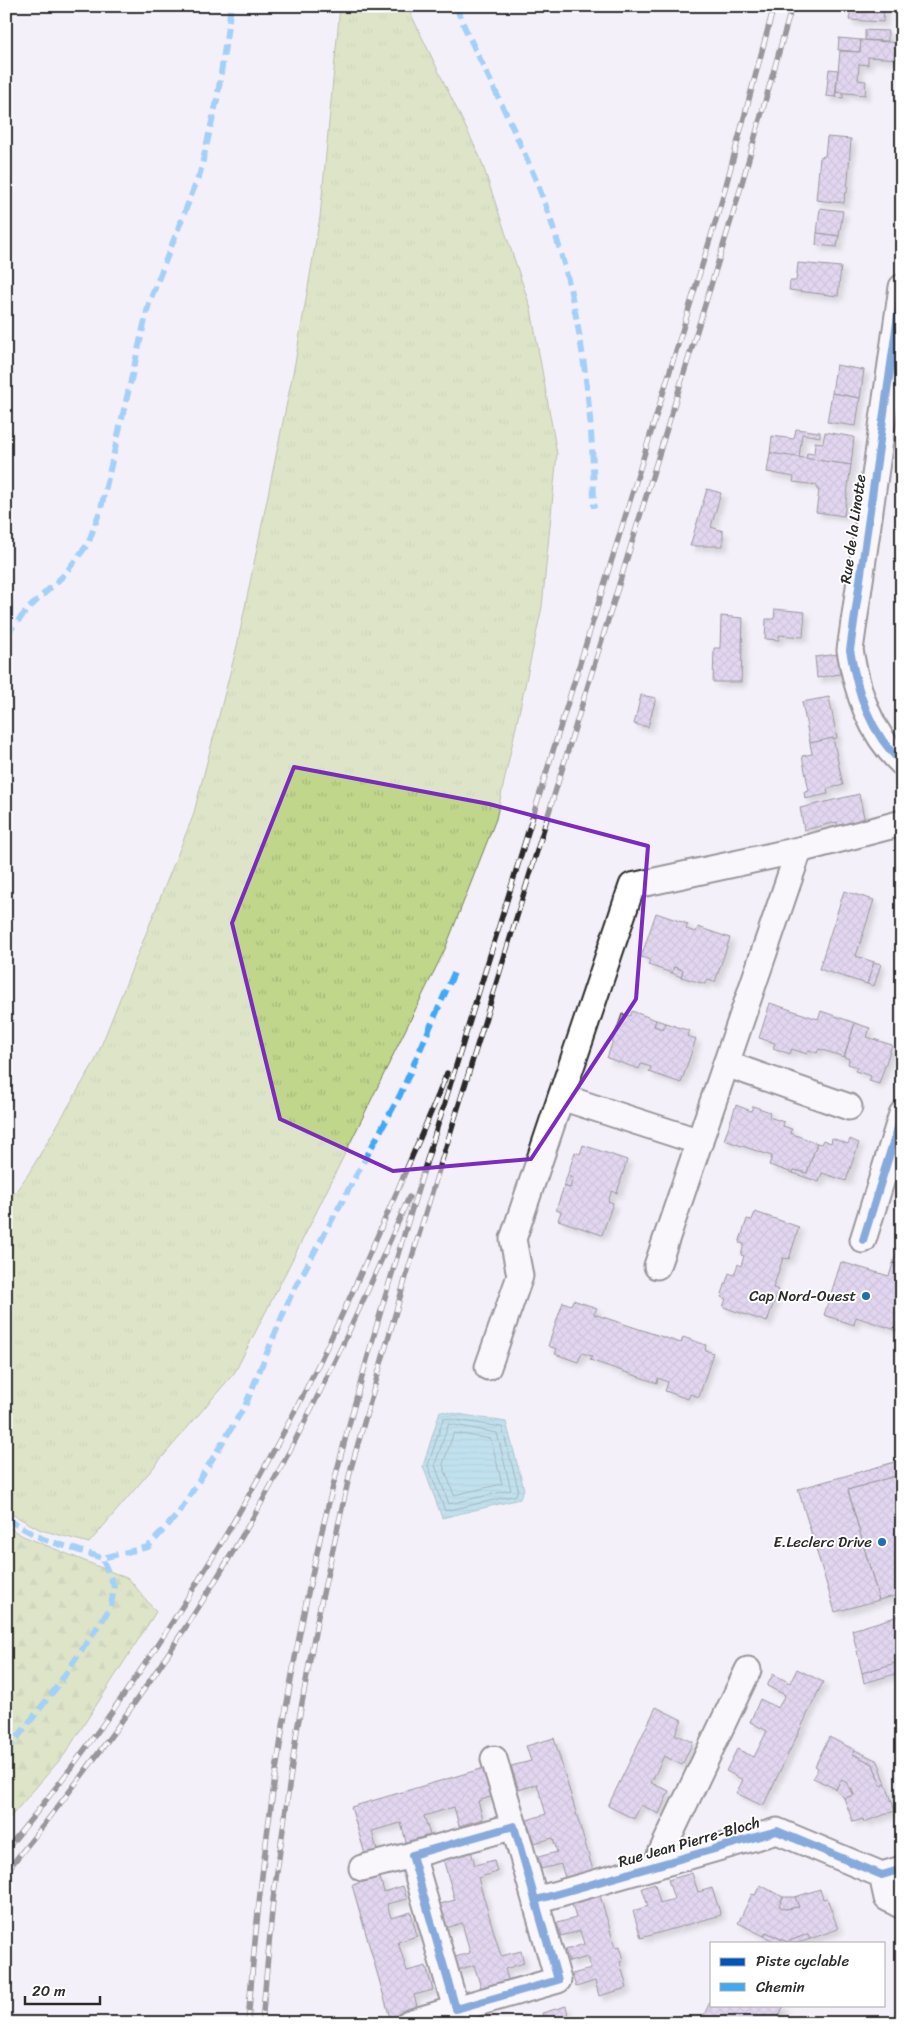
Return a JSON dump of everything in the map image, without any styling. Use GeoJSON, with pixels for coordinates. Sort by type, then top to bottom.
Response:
{"type":"FeatureCollection","features":[{"type":"Feature","properties":{"kind":"street","name":"Rue de la Linotte"},"geometry":{"type":"LineString","coordinates":[[902,287],[893,416],[850,650],[854,676],[864,707],[876,732],[892,754],[902,763]]}},
{"type":"Feature","properties":{"kind":"street"},"geometry":{"type":"LineString","coordinates":[[488,1367],[520,1276],[513,1239],[632,886],[800,850],[902,823]]}},
{"type":"Feature","properties":{"kind":"street"},"geometry":{"type":"LineString","coordinates":[[658,1266],[800,850]]}},
{"type":"Feature","properties":{"kind":"street"},"geometry":{"type":"LineString","coordinates":[[726,1064],[849,1107]]}},
{"type":"Feature","properties":{"kind":"street"},"geometry":{"type":"LineString","coordinates":[[561,1097],[700,1142]]}},
{"type":"Feature","properties":{"kind":"street"},"geometry":{"type":"LineString","coordinates":[[863,1240],[902,1114]]}},
{"type":"Feature","properties":{"kind":"street","name":"Rue Jean Pierre-Bloch"},"geometry":{"type":"LineString","coordinates":[[655,1866],[748,1670]]}},
{"type":"Feature","properties":{"kind":"street"},"geometry":{"type":"LineString","coordinates":[[409,2023],[558,1980],[494,1759]]}},
{"type":"Feature","properties":{"kind":"street"},"geometry":{"type":"LineString","coordinates":[[362,1868],[514,1826]]}},
{"type":"Feature","properties":{"kind":"street","name":"Rue Jean Pierre-Bloch"},"geometry":{"type":"LineString","coordinates":[[536,1900],[777,1831],[892,1872],[887,1898],[902,1906]]}},
{"type":"Feature","properties":{"kind":"street"},"geometry":{"type":"LineString","coordinates":[[412,1855],[456,2009]]}},
{"type":"Feature","properties":{"kind":"highlighted area"},"geometry":{"type":"Polygon","coordinates":[[[294,767],[489,804],[648,846],[636,999],[531,1159],[393,1171],[280,1119],[232,923],[294,767]]]}},
{"type":"Feature","properties":{"kind":"green space"},"geometry":{"type":"Polygon","coordinates":[[[340,6],[407,6],[480,157],[531,309],[557,454],[542,607],[496,819],[445,949],[311,1223],[235,1372],[89,1543],[41,1530],[6,1511],[6,1205],[29,1173],[95,1061],[193,816],[237,646],[295,363],[320,217],[340,6]]]}},
{"type":"Feature","properties":{"kind":"green space"},"geometry":{"type":"Polygon","coordinates":[[[6,1526],[23,1536],[129,1579],[156,1612],[65,1754],[6,1822],[6,1526]]]}},
{"type":"Feature","properties":{"kind":"water"},"geometry":{"type":"Polygon","coordinates":[[[440,1411],[506,1422],[524,1489],[520,1499],[442,1518],[423,1466],[440,1411]]]}},
{"type":"Feature","properties":{"kind":"building"},"geometry":{"type":"Polygon","coordinates":[[[844,6],[884,6],[883,22],[849,20],[851,7],[844,6]]]}},
{"type":"Feature","properties":{"kind":"building"},"geometry":{"type":"Polygon","coordinates":[[[865,30],[888,31],[888,41],[865,40],[865,30]]]}},
{"type":"Feature","properties":{"kind":"building"},"geometry":{"type":"Polygon","coordinates":[[[839,38],[861,40],[860,52],[838,50],[839,38]]]}},
{"type":"Feature","properties":{"kind":"building"},"geometry":{"type":"Polygon","coordinates":[[[861,40],[902,43],[901,59],[868,57],[868,65],[859,64],[858,80],[866,81],[865,95],[836,92],[840,51],[860,52],[861,40]]]}},
{"type":"Feature","properties":{"kind":"building"},"geometry":{"type":"Polygon","coordinates":[[[829,69],[838,70],[835,97],[826,96],[829,69]]]}},
{"type":"Feature","properties":{"kind":"building"},"geometry":{"type":"Polygon","coordinates":[[[836,92],[843,93],[843,98],[835,97],[836,92]]]}},
{"type":"Feature","properties":{"kind":"building"},"geometry":{"type":"Polygon","coordinates":[[[827,137],[851,139],[847,193],[845,193],[844,203],[816,200],[820,157],[825,156],[827,137]]]}},
{"type":"Feature","properties":{"kind":"building"},"geometry":{"type":"Polygon","coordinates":[[[820,208],[843,211],[839,236],[817,233],[820,208]]]}},
{"type":"Feature","properties":{"kind":"building"},"geometry":{"type":"Polygon","coordinates":[[[817,233],[839,236],[837,247],[816,245],[817,233]]]}},
{"type":"Feature","properties":{"kind":"building"},"geometry":{"type":"Polygon","coordinates":[[[798,263],[841,267],[838,296],[789,290],[790,281],[796,281],[798,263]]]}},
{"type":"Feature","properties":{"kind":"building"},"geometry":{"type":"Polygon","coordinates":[[[836,365],[864,370],[860,398],[832,393],[836,365]]]}},
{"type":"Feature","properties":{"kind":"building"},"geometry":{"type":"Polygon","coordinates":[[[832,393],[860,398],[856,426],[827,422],[832,393]]]}},
{"type":"Feature","properties":{"kind":"building"},"geometry":{"type":"Polygon","coordinates":[[[796,429],[820,432],[820,437],[802,434],[799,458],[770,453],[772,436],[794,439],[796,429]]]}},
{"type":"Feature","properties":{"kind":"building"},"geometry":{"type":"Polygon","coordinates":[[[825,432],[854,437],[851,465],[806,459],[807,453],[814,454],[815,442],[823,443],[825,432]]]}},
{"type":"Feature","properties":{"kind":"building"},"geometry":{"type":"Polygon","coordinates":[[[770,453],[851,465],[844,516],[816,512],[819,490],[817,490],[817,485],[793,482],[794,477],[767,472],[770,453]]]}},
{"type":"Feature","properties":{"kind":"building"},"geometry":{"type":"Polygon","coordinates":[[[707,489],[721,493],[711,527],[723,531],[723,546],[690,546],[707,489]]]}},
{"type":"Feature","properties":{"kind":"building"},"geometry":{"type":"Polygon","coordinates":[[[775,609],[805,612],[803,637],[779,635],[779,640],[765,639],[766,619],[774,619],[775,609]]]}},
{"type":"Feature","properties":{"kind":"building"},"geometry":{"type":"Polygon","coordinates":[[[721,616],[743,618],[741,682],[713,682],[714,648],[720,648],[721,616]]]}},
{"type":"Feature","properties":{"kind":"building"},"geometry":{"type":"Polygon","coordinates":[[[838,654],[840,674],[817,678],[815,657],[838,654]]]}},
{"type":"Feature","properties":{"kind":"building"},"geometry":{"type":"Polygon","coordinates":[[[641,695],[656,698],[648,727],[634,724],[641,695]]]}},
{"type":"Feature","properties":{"kind":"building"},"geometry":{"type":"Polygon","coordinates":[[[829,697],[837,738],[810,743],[802,702],[829,697]]]}},
{"type":"Feature","properties":{"kind":"building"},"geometry":{"type":"Polygon","coordinates":[[[833,738],[843,785],[827,789],[828,794],[805,799],[804,792],[809,791],[802,756],[812,754],[810,743],[833,738]]]}},
{"type":"Feature","properties":{"kind":"building"},"geometry":{"type":"Polygon","coordinates":[[[859,794],[865,822],[838,828],[837,822],[804,830],[800,808],[859,794]]]}},
{"type":"Feature","properties":{"kind":"building"},"geometry":{"type":"Polygon","coordinates":[[[844,891],[874,900],[856,956],[874,962],[867,984],[819,969],[844,891]]]}},
{"type":"Feature","properties":{"kind":"building"},"geometry":{"type":"Polygon","coordinates":[[[656,913],[688,924],[686,929],[696,932],[698,927],[730,938],[715,982],[707,980],[705,984],[681,977],[683,970],[674,967],[672,973],[648,965],[650,960],[641,957],[656,913]]]}},
{"type":"Feature","properties":{"kind":"building"},"geometry":{"type":"Polygon","coordinates":[[[874,962],[881,964],[874,986],[867,984],[874,962]]]}},
{"type":"Feature","properties":{"kind":"building"},"geometry":{"type":"Polygon","coordinates":[[[674,967],[683,970],[681,977],[672,973],[674,967]]]}},
{"type":"Feature","properties":{"kind":"building"},"geometry":{"type":"Polygon","coordinates":[[[770,1003],[818,1019],[821,1011],[855,1023],[844,1057],[819,1049],[817,1053],[809,1050],[807,1054],[792,1049],[790,1054],[773,1048],[775,1043],[759,1038],[770,1003]]]}},
{"type":"Feature","properties":{"kind":"building"},"geometry":{"type":"Polygon","coordinates":[[[632,1011],[656,1020],[654,1026],[663,1029],[666,1023],[690,1031],[687,1036],[696,1039],[681,1083],[649,1072],[651,1067],[641,1064],[639,1069],[607,1058],[622,1014],[630,1016],[632,1011]]]}},
{"type":"Feature","properties":{"kind":"building"},"geometry":{"type":"Polygon","coordinates":[[[656,1020],[666,1023],[663,1029],[654,1026],[656,1020]]]}},
{"type":"Feature","properties":{"kind":"building"},"geometry":{"type":"Polygon","coordinates":[[[855,1023],[870,1028],[867,1037],[892,1045],[879,1084],[869,1081],[871,1076],[855,1071],[857,1067],[848,1064],[849,1059],[844,1057],[855,1023]]]}},
{"type":"Feature","properties":{"kind":"building"},"geometry":{"type":"Polygon","coordinates":[[[736,1105],[751,1111],[753,1106],[770,1112],[769,1117],[784,1122],[783,1126],[792,1129],[790,1133],[817,1143],[807,1173],[794,1170],[793,1173],[769,1165],[772,1156],[724,1140],[736,1105]]]}},
{"type":"Feature","properties":{"kind":"building"},"geometry":{"type":"Polygon","coordinates":[[[832,1138],[848,1144],[850,1139],[859,1143],[846,1181],[822,1173],[819,1182],[793,1173],[794,1170],[807,1173],[817,1143],[821,1144],[823,1140],[831,1143],[832,1138]]]}},
{"type":"Feature","properties":{"kind":"building"},"geometry":{"type":"Polygon","coordinates":[[[583,1145],[627,1160],[617,1193],[612,1191],[608,1201],[613,1203],[602,1235],[558,1220],[561,1212],[556,1210],[564,1186],[570,1188],[573,1178],[567,1176],[575,1152],[580,1154],[583,1145]]]}},
{"type":"Feature","properties":{"kind":"building"},"geometry":{"type":"Polygon","coordinates":[[[567,1176],[573,1178],[570,1188],[564,1186],[567,1176]]]}},
{"type":"Feature","properties":{"kind":"building"},"geometry":{"type":"Polygon","coordinates":[[[755,1212],[799,1227],[789,1259],[783,1258],[773,1288],[778,1290],[767,1322],[723,1307],[726,1299],[721,1297],[729,1273],[734,1275],[738,1264],[741,1266],[744,1256],[741,1255],[744,1244],[739,1243],[747,1219],[752,1220],[755,1212]]]}},
{"type":"Feature","properties":{"kind":"building","name":"Cap Nord-Ouest"},"geometry":{"type":"Polygon","coordinates":[[[902,1236],[902,1332],[856,1317],[854,1325],[824,1315],[841,1262],[889,1276],[902,1236]]]}},
{"type":"Feature","properties":{"kind":"building"},"geometry":{"type":"Polygon","coordinates":[[[573,1300],[597,1308],[594,1314],[681,1343],[683,1337],[706,1345],[705,1350],[713,1353],[699,1397],[690,1394],[688,1399],[665,1391],[668,1382],[658,1378],[657,1383],[590,1360],[592,1356],[582,1353],[578,1362],[555,1354],[557,1349],[548,1346],[563,1302],[571,1305],[573,1300]]]}},
{"type":"Feature","properties":{"kind":"building"},"geometry":{"type":"Polygon","coordinates":[[[902,1460],[902,1474],[848,1490],[879,1600],[835,1612],[798,1489],[902,1460]]]}},
{"type":"Feature","properties":{"kind":"building","name":"E.Leclerc Drive"},"geometry":{"type":"Polygon","coordinates":[[[902,1474],[902,1594],[879,1600],[848,1490],[902,1474]]]}},
{"type":"Feature","properties":{"kind":"building"},"geometry":{"type":"Polygon","coordinates":[[[902,1615],[902,1661],[862,1673],[852,1630],[902,1615]]]}},
{"type":"Feature","properties":{"kind":"building"},"geometry":{"type":"Polygon","coordinates":[[[902,1661],[902,1672],[864,1683],[862,1673],[902,1661]]]}},
{"type":"Feature","properties":{"kind":"building"},"geometry":{"type":"Polygon","coordinates":[[[797,1669],[823,1682],[763,1806],[736,1793],[743,1780],[726,1771],[737,1749],[754,1757],[767,1731],[750,1722],[760,1699],[778,1708],[785,1695],[767,1686],[773,1674],[790,1683],[797,1669]]]}},
{"type":"Feature","properties":{"kind":"building"},"geometry":{"type":"Polygon","coordinates":[[[656,1707],[682,1720],[675,1734],[693,1742],[682,1765],[664,1756],[651,1783],[669,1791],[659,1814],[641,1805],[634,1819],[608,1806],[656,1707]]]}},
{"type":"Feature","properties":{"kind":"building"},"geometry":{"type":"Polygon","coordinates":[[[829,1737],[855,1750],[853,1754],[873,1764],[881,1786],[886,1784],[895,1811],[864,1822],[863,1819],[853,1822],[844,1798],[854,1795],[852,1789],[841,1780],[836,1789],[813,1778],[818,1768],[815,1766],[829,1737]]]}},
{"type":"Feature","properties":{"kind":"building"},"geometry":{"type":"Polygon","coordinates":[[[554,1738],[593,1870],[565,1878],[561,1864],[541,1869],[538,1857],[557,1852],[553,1838],[534,1843],[527,1820],[546,1814],[537,1784],[519,1790],[511,1766],[531,1761],[526,1746],[554,1738]]]}},
{"type":"Feature","properties":{"kind":"building"},"geometry":{"type":"Polygon","coordinates":[[[855,1750],[878,1761],[886,1784],[881,1786],[873,1764],[853,1754],[855,1750]]]}},
{"type":"Feature","properties":{"kind":"building"},"geometry":{"type":"Polygon","coordinates":[[[484,1768],[493,1796],[478,1801],[483,1819],[459,1826],[454,1807],[424,1816],[430,1835],[406,1842],[401,1823],[372,1831],[377,1850],[365,1854],[351,1807],[484,1768]]]}},
{"type":"Feature","properties":{"kind":"building"},"geometry":{"type":"Polygon","coordinates":[[[841,1780],[846,1782],[854,1795],[844,1798],[836,1789],[841,1780]]]}},
{"type":"Feature","properties":{"kind":"building"},"geometry":{"type":"Polygon","coordinates":[[[471,1851],[475,1865],[494,1860],[497,1872],[478,1878],[501,1956],[521,1951],[524,1963],[505,1969],[509,1983],[482,1991],[474,1965],[455,1971],[451,1958],[470,1953],[462,1923],[443,1929],[436,1905],[455,1900],[443,1859],[471,1851]]]}},
{"type":"Feature","properties":{"kind":"building"},"geometry":{"type":"Polygon","coordinates":[[[692,1873],[698,1892],[712,1888],[721,1915],[641,1938],[633,1911],[648,1906],[642,1888],[655,1884],[660,1903],[674,1899],[668,1880],[692,1873]]]}},
{"type":"Feature","properties":{"kind":"building"},"geometry":{"type":"Polygon","coordinates":[[[380,1877],[384,1892],[403,1886],[407,1899],[387,1904],[391,1918],[411,1912],[417,1936],[398,1942],[407,1971],[426,1966],[433,1990],[414,1995],[418,2010],[390,2018],[352,1885],[380,1877]]]}},
{"type":"Feature","properties":{"kind":"building"},"geometry":{"type":"Polygon","coordinates":[[[760,1885],[783,1897],[779,1906],[785,1909],[799,1907],[795,1897],[820,1889],[823,1899],[827,1898],[838,1929],[810,1939],[808,1934],[787,1942],[766,1932],[764,1936],[738,1923],[752,1894],[755,1895],[760,1885]]]}},
{"type":"Feature","properties":{"kind":"building"},"geometry":{"type":"Polygon","coordinates":[[[600,1895],[615,1947],[620,1946],[624,1960],[620,1962],[627,1988],[599,1996],[595,1981],[576,1987],[572,1974],[591,1969],[588,1957],[569,1962],[565,1950],[584,1944],[580,1931],[561,1936],[557,1923],[576,1918],[572,1904],[600,1895]]]}},
{"type":"Feature","properties":{"kind":"building"},"geometry":{"type":"Polygon","coordinates":[[[783,1897],[795,1897],[799,1907],[785,1909],[779,1906],[783,1897]]]}},
{"type":"Feature","properties":{"kind":"building"},"geometry":{"type":"Polygon","coordinates":[[[766,1932],[787,1942],[775,1942],[764,1936],[766,1932]]]}},
{"type":"Feature","properties":{"kind":"building"},"geometry":{"type":"Polygon","coordinates":[[[808,1934],[810,1939],[801,1942],[787,1942],[808,1934]]]}},
{"type":"Feature","properties":{"kind":"building"},"geometry":{"type":"Polygon","coordinates":[[[710,2002],[710,2006],[784,2006],[776,2023],[700,2023],[710,2002]]]}},
{"type":"Feature","properties":{"kind":"building"},"geometry":{"type":"Polygon","coordinates":[[[566,2006],[570,2023],[545,2023],[542,2013],[566,2006]]]}},
{"type":"Feature","properties":{"kind":"railway"},"geometry":{"type":"LineString","coordinates":[[248,2023],[266,1840],[284,1719],[320,1539],[345,1440],[391,1277],[722,200],[774,6]]}},
{"type":"Feature","properties":{"kind":"railway"},"geometry":{"type":"LineString","coordinates":[[262,2023],[273,1900],[297,1730],[318,1616],[351,1468],[405,1280],[736,204],[792,6]]}},
{"type":"Feature","properties":{"kind":"railway"},"geometry":{"type":"LineString","coordinates":[[6,1850],[85,1750],[122,1698],[192,1592],[225,1537],[317,1368],[398,1189],[447,1073]]}},
{"type":"Feature","properties":{"kind":"railway"},"geometry":{"type":"LineString","coordinates":[[6,1872],[105,1745],[166,1657],[224,1567],[273,1482],[315,1402],[354,1321],[409,1197]]}},
{"type":"Feature","properties":{"kind":"marked path"},"geometry":{"type":"LineString","coordinates":[[6,635],[29,608],[64,575],[88,544],[101,508],[149,303],[200,173],[217,100],[231,6]]}},
{"type":"Feature","properties":{"kind":"marked path"},"geometry":{"type":"LineString","coordinates":[[456,6],[535,178],[550,217],[562,258],[580,340],[586,382],[593,466],[594,508]]}},
{"type":"Feature","properties":{"kind":"marked path"},"geometry":{"type":"LineString","coordinates":[[6,1519],[43,1539],[102,1558],[148,1547],[179,1513],[245,1406],[291,1295],[400,1095],[454,973]]}},
{"type":"Feature","properties":{"kind":"marked path"},"geometry":{"type":"LineString","coordinates":[[6,1752],[56,1688],[111,1607],[114,1586],[102,1558]]}},
{"type":"Feature","properties":{"kind":"cycle path"},"geometry":{"type":"LineString","coordinates":[[902,287],[850,650],[861,696],[873,725],[881,739],[902,763]]}},
{"type":"Feature","properties":{"kind":"cycle path"},"geometry":{"type":"LineString","coordinates":[[863,1240],[902,1114]]}},
{"type":"Feature","properties":{"kind":"cycle path"},"geometry":{"type":"LineString","coordinates":[[514,1826],[558,1980],[456,2009],[412,1855],[514,1826]]}},
{"type":"Feature","properties":{"kind":"cycle path"},"geometry":{"type":"LineString","coordinates":[[536,1900],[777,1831],[882,1875],[902,1869]]}},
{"type":"Feature","properties":{"kind":"place","name":"Cap Nord-Ouest"},"geometry":{"type":"Point","coordinates":[866,1296]}},
{"type":"Feature","properties":{"kind":"place","name":"E.Leclerc Drive"},"geometry":{"type":"Point","coordinates":[882,1542]}}]}
